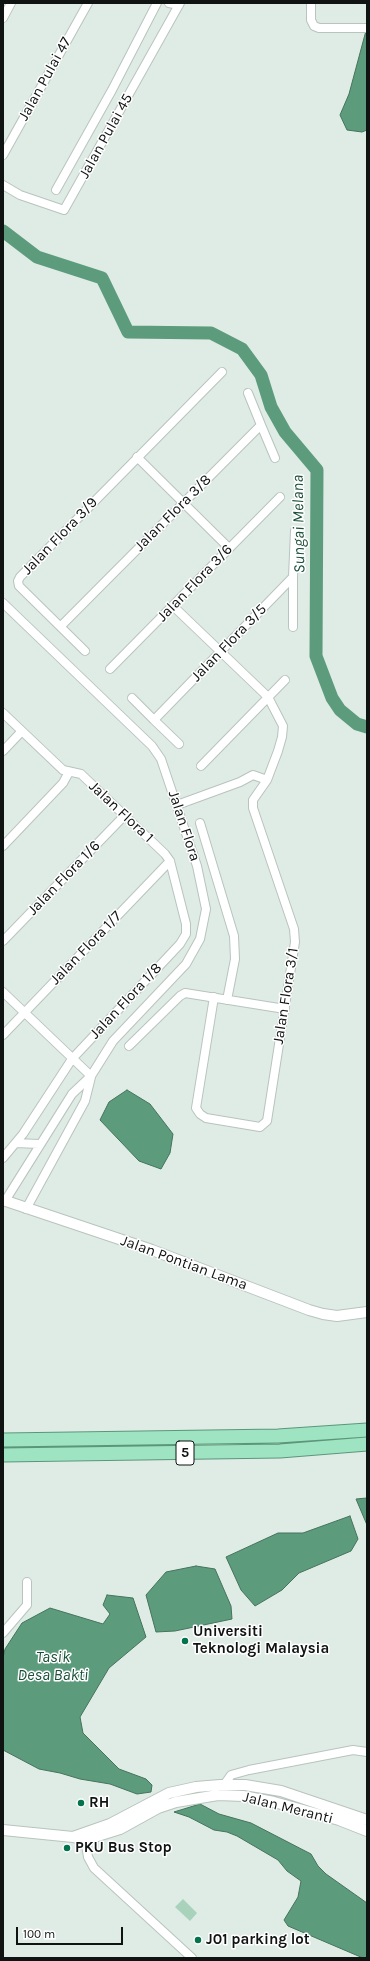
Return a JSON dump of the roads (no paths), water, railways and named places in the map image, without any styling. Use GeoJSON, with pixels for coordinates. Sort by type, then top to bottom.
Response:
{"type":"FeatureCollection","features":[{"type":"Feature","properties":{"kind":"highway","name":"5"},"geometry":{"type":"LineString","coordinates":[[3,1440],[278,1436],[367,1430]]}},
{"type":"Feature","properties":{"kind":"highway","name":"5"},"geometry":{"type":"LineString","coordinates":[[3,1455],[280,1451],[367,1444]]}},
{"type":"Feature","properties":{"kind":"street"},"geometry":{"type":"LineString","coordinates":[[3,18],[11,3]]}},
{"type":"Feature","properties":{"kind":"street","name":"Jalan Pulai 47"},"geometry":{"type":"LineString","coordinates":[[3,155],[88,3]]}},
{"type":"Feature","properties":{"kind":"street"},"geometry":{"type":"LineString","coordinates":[[56,190],[112,90],[157,3]]}},
{"type":"Feature","properties":{"kind":"street"},"geometry":{"type":"LineString","coordinates":[[169,3],[179,4]]}},
{"type":"Feature","properties":{"kind":"street"},"geometry":{"type":"LineString","coordinates":[[312,3],[311,20],[314,26],[319,28],[367,28]]}},
{"type":"Feature","properties":{"kind":"street","name":"Jalan Pulai 45"},"geometry":{"type":"LineString","coordinates":[[3,185],[20,195],[64,210],[179,4]]}},
{"type":"Feature","properties":{"kind":"street"},"geometry":{"type":"LineString","coordinates":[[222,372],[137,457],[229,548]]}},
{"type":"Feature","properties":{"kind":"street"},"geometry":{"type":"LineString","coordinates":[[248,393],[260,425],[276,458]]}},
{"type":"Feature","properties":{"kind":"street","name":"Jalan Flora 3/8"},"geometry":{"type":"LineString","coordinates":[[61,626],[260,425]]}},
{"type":"Feature","properties":{"kind":"street","name":"Jalan Flora 3/9"},"geometry":{"type":"LineString","coordinates":[[85,651],[19,586],[18,581],[20,577],[137,457]]}},
{"type":"Feature","properties":{"kind":"street","name":"Jalan Flora 3/6"},"geometry":{"type":"LineString","coordinates":[[110,669],[280,497]]}},
{"type":"Feature","properties":{"kind":"street"},"geometry":{"type":"LineString","coordinates":[[293,627],[295,531]]}},
{"type":"Feature","properties":{"kind":"street","name":"Jalan Flora 3/5"},"geometry":{"type":"LineString","coordinates":[[154,720],[293,577]]}},
{"type":"Feature","properties":{"kind":"street","name":"Jalan Flora"},"geometry":{"type":"LineString","coordinates":[[3,603],[152,746],[161,759],[202,886],[206,909],[200,939],[186,964],[113,1041],[91,1076],[72,1094],[4,1200]]}},
{"type":"Feature","properties":{"kind":"street","name":"Jalan Flora 3/1"},"geometry":{"type":"LineString","coordinates":[[173,606],[268,697],[283,726],[278,751],[267,780],[253,800],[253,808],[294,929],[294,953],[267,1121],[260,1127],[206,1118],[200,1114],[196,1108],[214,998]]}},
{"type":"Feature","properties":{"kind":"street"},"geometry":{"type":"LineString","coordinates":[[201,766],[285,680]]}},
{"type":"Feature","properties":{"kind":"street"},"geometry":{"type":"LineString","coordinates":[[132,698],[179,744]]}},
{"type":"Feature","properties":{"kind":"street","name":"Jalan Flora 1"},"geometry":{"type":"LineString","coordinates":[[3,713],[62,770],[81,774],[165,854],[170,861],[186,924],[186,934],[180,944]]}},
{"type":"Feature","properties":{"kind":"street"},"geometry":{"type":"LineString","coordinates":[[3,751],[22,731]]}},
{"type":"Feature","properties":{"kind":"street"},"geometry":{"type":"LineString","coordinates":[[3,846],[63,783],[69,772]]}},
{"type":"Feature","properties":{"kind":"street"},"geometry":{"type":"LineString","coordinates":[[177,805],[240,782],[253,775],[267,780]]}},
{"type":"Feature","properties":{"kind":"street","name":"Jalan Flora 1/6"},"geometry":{"type":"LineString","coordinates":[[3,942],[125,815]]}},
{"type":"Feature","properties":{"kind":"street"},"geometry":{"type":"LineString","coordinates":[[200,823],[234,936],[235,958],[227,1000]]}},
{"type":"Feature","properties":{"kind":"street","name":"Jalan Flora 1/7"},"geometry":{"type":"LineString","coordinates":[[3,1035],[170,861]]}},
{"type":"Feature","properties":{"kind":"street","name":"Jalan Flora 1/8"},"geometry":{"type":"LineString","coordinates":[[3,1158],[20,1144],[72,1059],[180,944]]}},
{"type":"Feature","properties":{"kind":"street"},"geometry":{"type":"LineString","coordinates":[[3,992],[91,1076]]}},
{"type":"Feature","properties":{"kind":"street"},"geometry":{"type":"LineString","coordinates":[[130,1046],[180,996],[185,993],[285,1009]]}},
{"type":"Feature","properties":{"kind":"street","name":"Jalan Flora"},"geometry":{"type":"LineString","coordinates":[[26,1209],[85,1101],[91,1076]]}},
{"type":"Feature","properties":{"kind":"street"},"geometry":{"type":"LineString","coordinates":[[20,1144],[39,1144]]}},
{"type":"Feature","properties":{"kind":"street"},"geometry":{"type":"LineString","coordinates":[[20,1144],[27,1151],[27,1165]]}},
{"type":"Feature","properties":{"kind":"street","name":"Jalan Pontian Lama"},"geometry":{"type":"LineString","coordinates":[[4,1200],[26,1209],[152,1250],[316,1312],[337,1316],[367,1312]]}},
{"type":"Feature","properties":{"kind":"street"},"geometry":{"type":"LineString","coordinates":[[3,1633],[27,1605],[26,1582]]}},
{"type":"Feature","properties":{"kind":"street"},"geometry":{"type":"LineString","coordinates":[[224,1785],[231,1775],[249,1770],[353,1750],[367,1752]]}},
{"type":"Feature","properties":{"kind":"street","name":"Jalan Meranti"},"geometry":{"type":"LineString","coordinates":[[84,1836],[169,1793],[196,1787],[224,1785],[245,1785],[280,1791],[367,1820]]}},
{"type":"Feature","properties":{"kind":"street","name":"Jalan Meranti"},"geometry":{"type":"LineString","coordinates":[[3,1830],[72,1837],[84,1836],[120,1829],[158,1808],[176,1802],[218,1795],[242,1796],[274,1802],[339,1820],[367,1831]]}},
{"type":"Feature","properties":{"kind":"street"},"geometry":{"type":"LineString","coordinates":[[84,1836],[88,1857],[94,1868],[192,1958]]}},
{"type":"Feature","properties":{"kind":"water"},"geometry":{"type":"Polygon","coordinates":[[[367,27],[367,130],[362,132],[347,130],[340,115],[349,94],[367,27]]]}},
{"type":"Feature","properties":{"kind":"water"},"geometry":{"type":"Polygon","coordinates":[[[127,1090],[150,1104],[173,1134],[170,1153],[161,1169],[139,1161],[100,1120],[109,1102],[127,1090]]]}},
{"type":"Feature","properties":{"kind":"water"},"geometry":{"type":"Polygon","coordinates":[[[367,1498],[367,1525],[356,1499],[367,1498]]]}},
{"type":"Feature","properties":{"kind":"water"},"geometry":{"type":"Polygon","coordinates":[[[350,1516],[358,1539],[351,1551],[299,1573],[282,1590],[255,1606],[241,1590],[226,1557],[278,1533],[303,1533],[350,1516]]]}},
{"type":"Feature","properties":{"kind":"water"},"geometry":{"type":"Polygon","coordinates":[[[196,1566],[215,1569],[231,1606],[232,1619],[175,1631],[156,1632],[146,1595],[166,1572],[196,1566]]]}},
{"type":"Feature","properties":{"kind":"water","name":"Tasik Desa Bakti"},"geometry":{"type":"Polygon","coordinates":[[[107,1595],[133,1598],[146,1637],[109,1668],[80,1717],[83,1733],[119,1769],[146,1779],[152,1785],[151,1792],[137,1794],[110,1784],[80,1779],[39,1769],[3,1750],[3,1658],[5,1649],[22,1623],[50,1608],[103,1624],[110,1614],[103,1605],[107,1595]]]}},
{"type":"Feature","properties":{"kind":"water"},"geometry":{"type":"Polygon","coordinates":[[[200,1804],[219,1814],[251,1823],[311,1854],[318,1866],[326,1874],[367,1903],[367,1958],[363,1958],[288,1926],[284,1920],[298,1897],[301,1881],[287,1871],[278,1860],[237,1836],[227,1832],[214,1830],[189,1817],[174,1812],[200,1804]]]}},
{"type":"Feature","properties":{"kind":"waterway","name":"Sungai Melana"},"geometry":{"type":"LineString","coordinates":[[3,231],[37,257],[102,278],[128,332],[211,333],[242,349],[261,375],[271,407],[285,432],[317,470],[316,656],[332,698],[340,710],[357,724],[367,727]]}},
{"type":"Feature","properties":{"kind":"place","name":"Universiti Teknologi Malaysia"},"geometry":{"type":"Point","coordinates":[185,1641]}},
{"type":"Feature","properties":{"kind":"place","name":"RH"},"geometry":{"type":"Point","coordinates":[81,1803]}},
{"type":"Feature","properties":{"kind":"place","name":"PKU Bus Stop"},"geometry":{"type":"Point","coordinates":[67,1848]}},
{"type":"Feature","properties":{"kind":"place","name":"J01 parking lot"},"geometry":{"type":"Point","coordinates":[198,1940]}}]}
